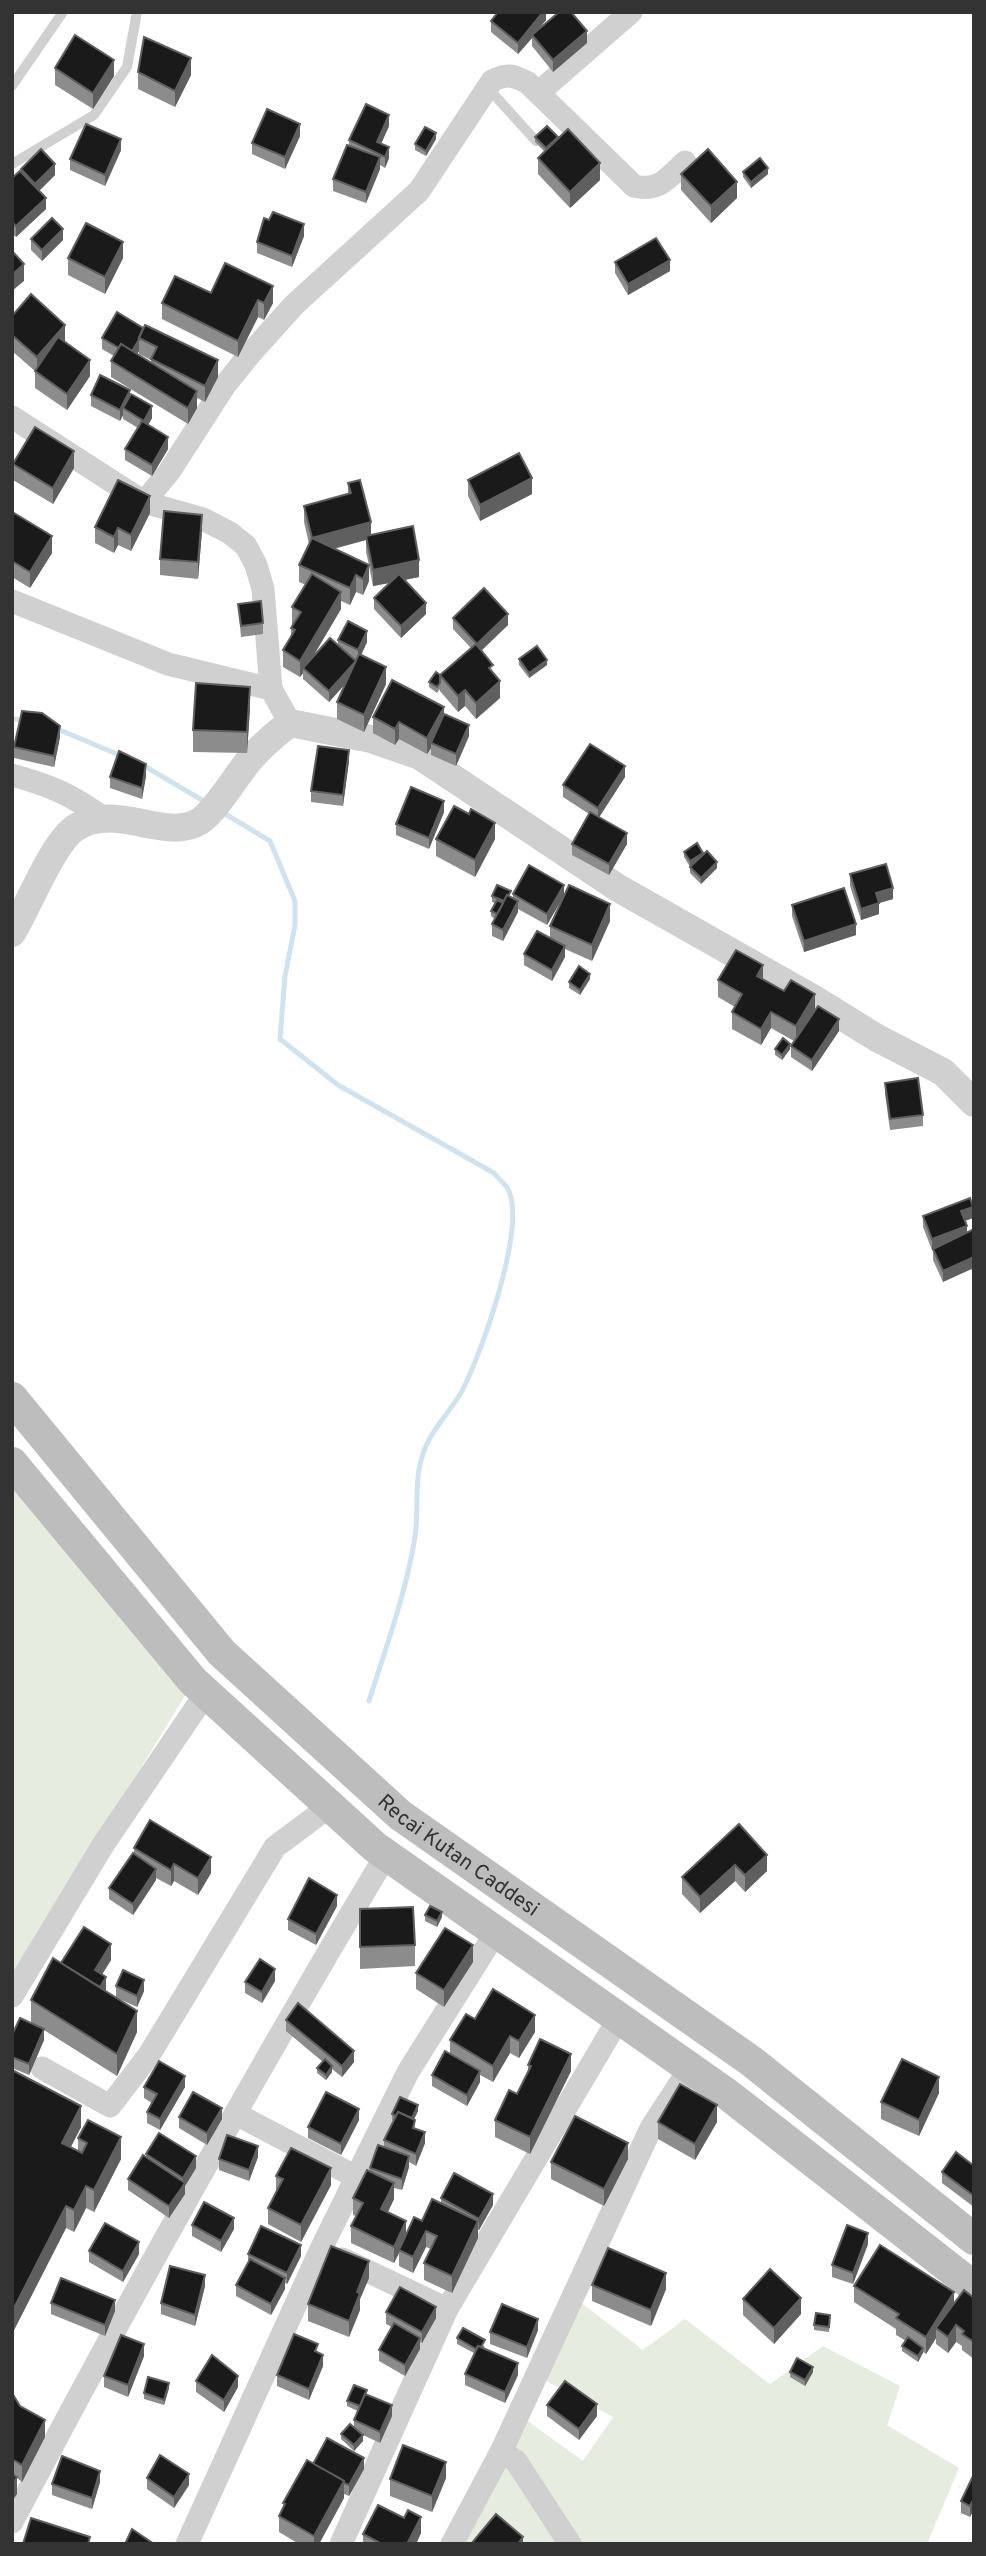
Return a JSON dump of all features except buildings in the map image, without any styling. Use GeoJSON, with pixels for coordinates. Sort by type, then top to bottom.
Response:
{"type":"FeatureCollection","features":[{"type":"Feature","properties":{"kind":"main road","name":"Recai Kutan Caddesi"},"geometry":{"type":"LineString","coordinates":[[12,1398],[222,1653],[400,1815],[751,2061],[974,2239]]}},
{"type":"Feature","properties":{"kind":"main road","name":"Recai Kutan Caddesi"},"geometry":{"type":"LineString","coordinates":[[12,1463],[193,1681],[386,1855],[727,2094],[974,2287]]}},
{"type":"Feature","properties":{"kind":"street"},"geometry":{"type":"LineString","coordinates":[[538,93],[631,12]]}},
{"type":"Feature","properties":{"kind":"street"},"geometry":{"type":"LineString","coordinates":[[145,502],[169,472],[225,385],[268,334],[294,305],[419,191],[492,81],[503,75],[512,75],[527,82],[634,186],[653,188],[685,162]]}},
{"type":"Feature","properties":{"kind":"street"},"geometry":{"type":"LineString","coordinates":[[12,417],[145,502],[203,519],[230,533],[246,546],[256,565],[263,589],[271,689],[290,723]]}},
{"type":"Feature","properties":{"kind":"street"},"geometry":{"type":"LineString","coordinates":[[12,601],[168,664],[271,689]]}},
{"type":"Feature","properties":{"kind":"street"},"geometry":{"type":"LineString","coordinates":[[12,933],[57,849],[74,829],[104,819],[125,818],[160,826],[185,828],[202,820],[268,740],[290,723],[371,739],[420,756],[618,888],[814,999],[877,1038],[943,1072],[974,1084]]}},
{"type":"Feature","properties":{"kind":"street"},"geometry":{"type":"LineString","coordinates":[[12,775],[49,785],[83,803],[104,819]]}},
{"type":"Feature","properties":{"kind":"street"},"geometry":{"type":"LineString","coordinates":[[943,1072],[974,1103]]}},
{"type":"Feature","properties":{"kind":"street"},"geometry":{"type":"LineString","coordinates":[[12,1996],[103,1845],[205,1693]]}},
{"type":"Feature","properties":{"kind":"street"},"geometry":{"type":"LineString","coordinates":[[42,2068],[110,2106],[149,2055],[275,1847],[330,1806]]}},
{"type":"Feature","properties":{"kind":"street"},"geometry":{"type":"LineString","coordinates":[[12,2522],[110,2336],[386,1855]]}},
{"type":"Feature","properties":{"kind":"street"},"geometry":{"type":"LineString","coordinates":[[187,2544],[321,2249],[408,2072],[496,1932]]}},
{"type":"Feature","properties":{"kind":"street"},"geometry":{"type":"LineString","coordinates":[[341,2544],[447,2309],[619,2018]]}},
{"type":"Feature","properties":{"kind":"street"},"geometry":{"type":"LineString","coordinates":[[452,2544],[501,2452],[651,2128],[690,2068]]}},
{"type":"Feature","properties":{"kind":"street"},"geometry":{"type":"LineString","coordinates":[[236,2114],[356,2178]]}},
{"type":"Feature","properties":{"kind":"street"},"geometry":{"type":"LineString","coordinates":[[321,2249],[447,2309]]}},
{"type":"Feature","properties":{"kind":"street"},"geometry":{"type":"LineString","coordinates":[[501,2452],[516,2461],[570,2544]]}},
{"type":"Feature","properties":{"kind":"lane"},"geometry":{"type":"LineString","coordinates":[[12,86],[63,12]]}},
{"type":"Feature","properties":{"kind":"lane"},"geometry":{"type":"LineString","coordinates":[[12,164],[94,115],[127,66],[137,12]]}},
{"type":"Feature","properties":{"kind":"lane"},"geometry":{"type":"LineString","coordinates":[[487,87],[536,141]]}},
{"type":"Feature","properties":{"kind":"shaded area"},"geometry":{"type":"Polygon","coordinates":[[[12,1483],[191,1686],[12,1978],[12,1483]]]}},
{"type":"Feature","properties":{"kind":"shaded area"},"geometry":{"type":"Polygon","coordinates":[[[572,2296],[643,2350],[685,2319],[770,2384],[823,2346],[900,2386],[887,2425],[959,2468],[927,2544],[450,2544],[518,2414],[583,2461],[613,2417],[535,2375],[572,2296]]]}},
{"type":"Feature","properties":{"kind":"waterway"},"geometry":{"type":"LineString","coordinates":[[12,719],[24,720]]}},
{"type":"Feature","properties":{"kind":"waterway"},"geometry":{"type":"LineString","coordinates":[[57,729],[122,756]]}},
{"type":"Feature","properties":{"kind":"waterway"},"geometry":{"type":"LineString","coordinates":[[141,764],[207,803]]}},
{"type":"Feature","properties":{"kind":"waterway"},"geometry":{"type":"LineString","coordinates":[[222,812],[270,841],[295,901],[295,925],[285,976],[280,1039],[338,1085],[494,1173],[508,1189],[512,1207],[512,1231],[507,1259],[481,1347],[463,1389],[435,1430],[422,1457],[411,1558],[395,1620],[369,1701]]}}]}
